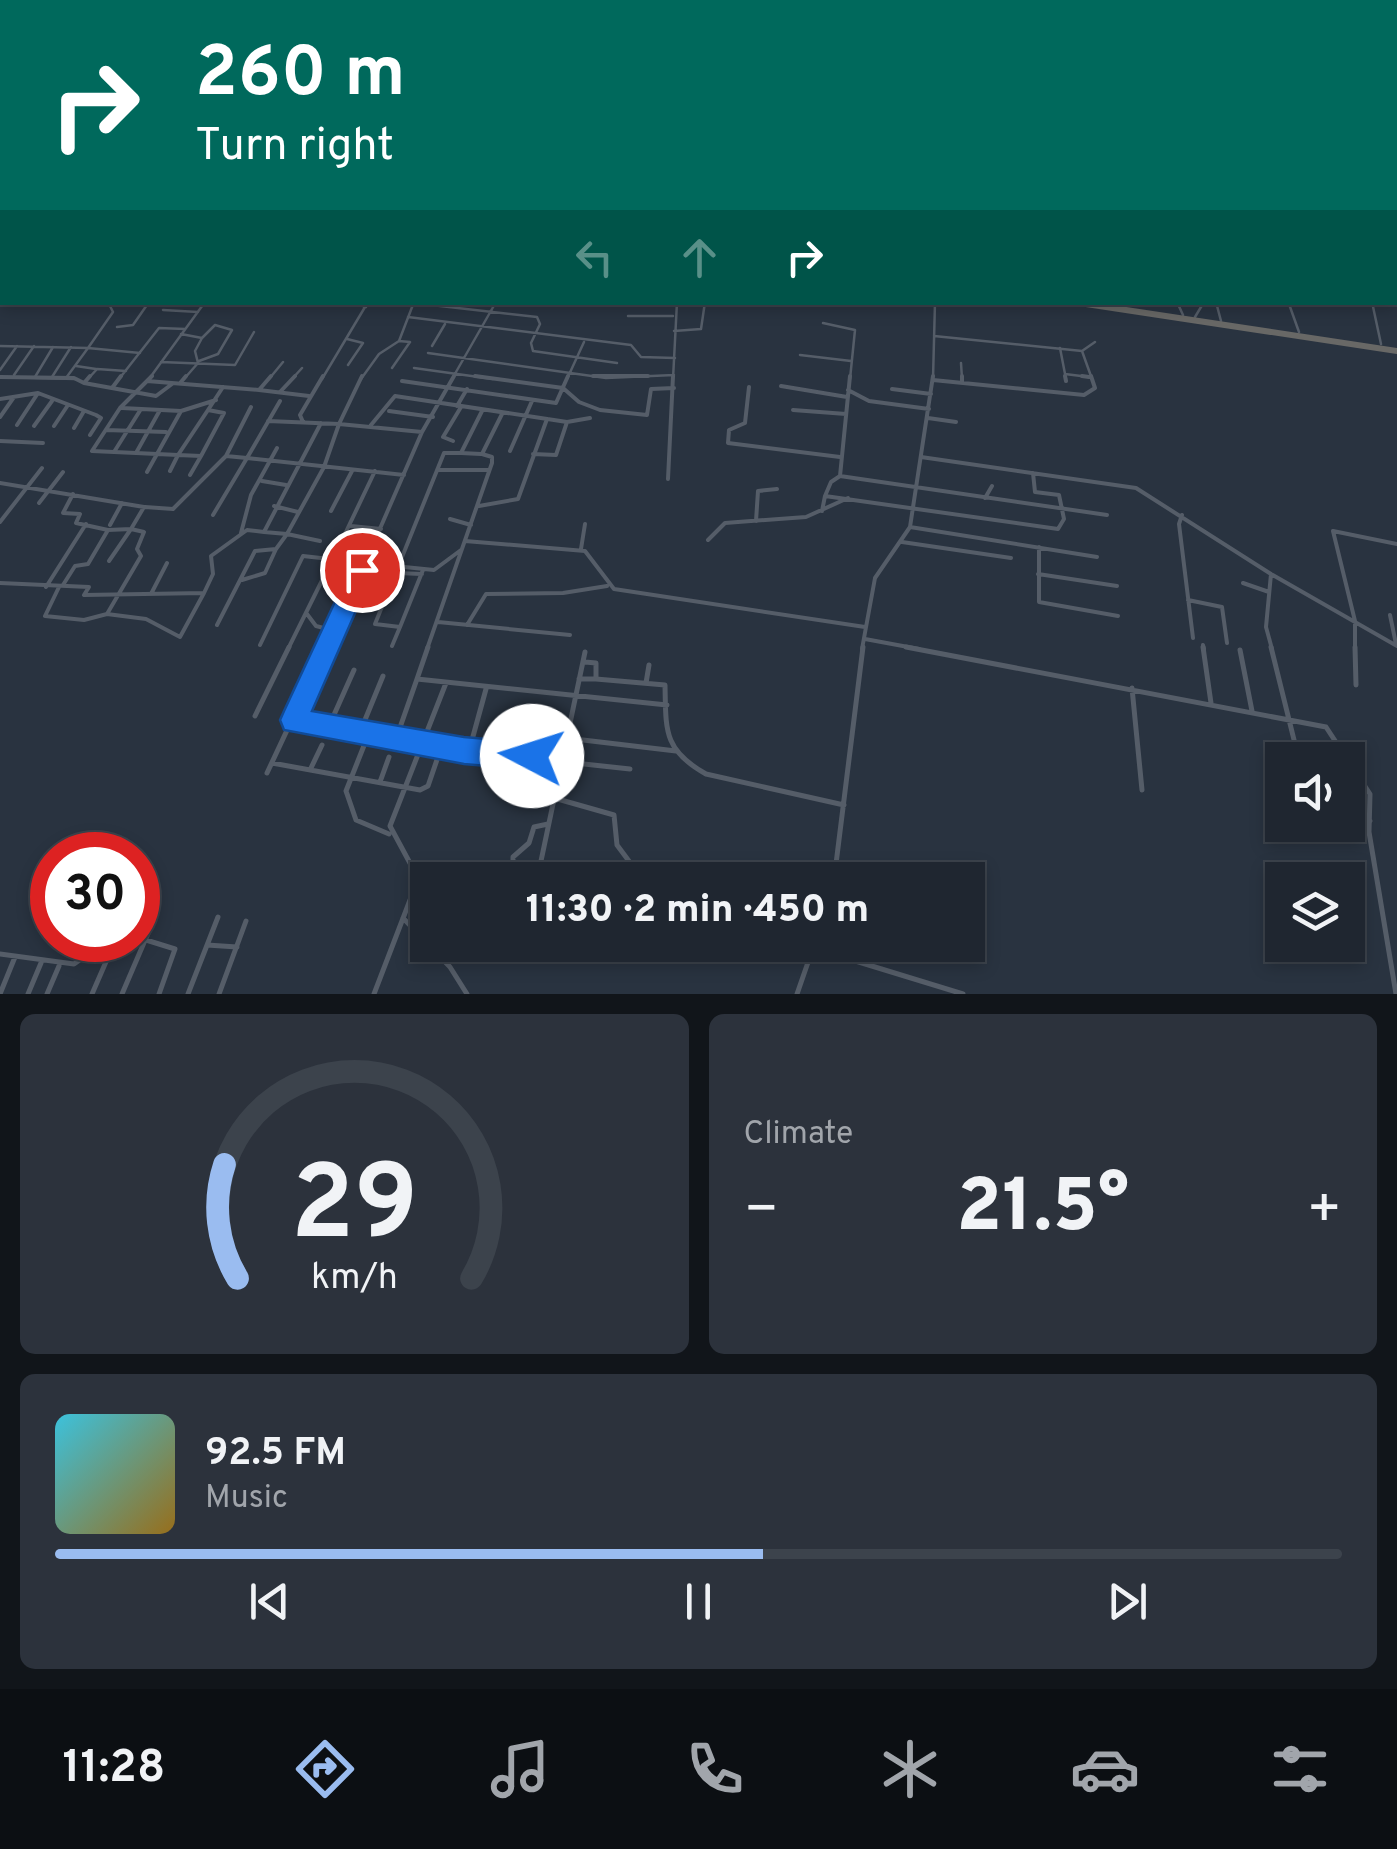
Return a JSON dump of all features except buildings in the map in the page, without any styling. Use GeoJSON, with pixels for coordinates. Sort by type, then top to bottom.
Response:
{"type":"FeatureCollection","features":[{"type":"Feature","properties":{"kind":"highway"},"geometry":{"type":"LineString","coordinates":[[1094,305],[1397,349]]}},
{"type":"Feature","properties":{"kind":"highway"},"geometry":{"type":"LineString","coordinates":[[1118,305],[1397,349]]}},
{"type":"Feature","properties":{"kind":"street"},"geometry":{"type":"LineString","coordinates":[[66,378],[113,312],[110,305]]}},
{"type":"Feature","properties":{"kind":"street"},"geometry":{"type":"LineString","coordinates":[[116,328],[133,325],[147,305]]}},
{"type":"Feature","properties":{"kind":"street"},"geometry":{"type":"LineString","coordinates":[[201,456],[92,451],[120,408],[147,381],[203,305]]}},
{"type":"Feature","properties":{"kind":"street"},"geometry":{"type":"LineString","coordinates":[[303,422],[300,414],[367,305]]}},
{"type":"Feature","properties":{"kind":"street"},"geometry":{"type":"LineString","coordinates":[[399,341],[413,305]]}},
{"type":"Feature","properties":{"kind":"street"},"geometry":{"type":"LineString","coordinates":[[431,305],[537,318],[540,324],[534,334],[533,351],[617,363]]}},
{"type":"Feature","properties":{"kind":"street"},"geometry":{"type":"LineString","coordinates":[[266,773],[335,632],[422,432],[494,305]]}},
{"type":"Feature","properties":{"kind":"street"},"geometry":{"type":"LineString","coordinates":[[668,479],[677,305]]}},
{"type":"Feature","properties":{"kind":"street"},"geometry":{"type":"LineString","coordinates":[[674,331],[702,329],[704,305]]}},
{"type":"Feature","properties":{"kind":"street"},"geometry":{"type":"LineString","coordinates":[[836,862],[865,627],[876,578],[910,528],[914,506],[931,394],[935,305]]}},
{"type":"Feature","properties":{"kind":"street"},"geometry":{"type":"LineString","coordinates":[[1179,305],[1183,315]]}},
{"type":"Feature","properties":{"kind":"street"},"geometry":{"type":"LineString","coordinates":[[1195,317],[1202,305]]}},
{"type":"Feature","properties":{"kind":"street"},"geometry":{"type":"LineString","coordinates":[[1217,305],[1221,321]]}},
{"type":"Feature","properties":{"kind":"street"},"geometry":{"type":"LineString","coordinates":[[1290,305],[1299,332]]}},
{"type":"Feature","properties":{"kind":"street"},"geometry":{"type":"LineString","coordinates":[[1373,305],[1381,344]]}},
{"type":"Feature","properties":{"kind":"street"},"geometry":{"type":"LineString","coordinates":[[162,310],[198,312]]}},
{"type":"Feature","properties":{"kind":"street"},"geometry":{"type":"LineString","coordinates":[[628,316],[675,316]]}},
{"type":"Feature","properties":{"kind":"street"},"geometry":{"type":"LineString","coordinates":[[408,318],[631,345],[641,356],[676,358]]}},
{"type":"Feature","properties":{"kind":"street"},"geometry":{"type":"LineString","coordinates":[[432,346],[446,322]]}},
{"type":"Feature","properties":{"kind":"street"},"geometry":{"type":"LineString","coordinates":[[823,322],[855,330],[840,476]]}},
{"type":"Feature","properties":{"kind":"street"},"geometry":{"type":"LineString","coordinates":[[180,384],[198,362],[218,354],[232,330],[214,326],[195,350],[198,362]]}},
{"type":"Feature","properties":{"kind":"street"},"geometry":{"type":"LineString","coordinates":[[112,388],[159,328],[202,338]]}},
{"type":"Feature","properties":{"kind":"street"},"geometry":{"type":"LineString","coordinates":[[162,362],[235,365],[254,332]]}},
{"type":"Feature","properties":{"kind":"street"},"geometry":{"type":"LineString","coordinates":[[934,336],[1082,350],[1095,342]]}},
{"type":"Feature","properties":{"kind":"street"},"geometry":{"type":"LineString","coordinates":[[346,340],[363,344],[348,364]]}},
{"type":"Feature","properties":{"kind":"street"},"geometry":{"type":"LineString","coordinates":[[242,580],[257,581],[264,576],[324,467],[338,424],[373,364],[388,345],[410,342],[392,368]]}},
{"type":"Feature","properties":{"kind":"street"},"geometry":{"type":"LineString","coordinates":[[402,381],[556,403],[584,342]]}},
{"type":"Feature","properties":{"kind":"street"},"geometry":{"type":"LineString","coordinates":[[0,370],[18,346]]}},
{"type":"Feature","properties":{"kind":"street"},"geometry":{"type":"LineString","coordinates":[[12,378],[34,346]]}},
{"type":"Feature","properties":{"kind":"street"},"geometry":{"type":"LineString","coordinates":[[0,347],[71,347],[140,353]]}},
{"type":"Feature","properties":{"kind":"street"},"geometry":{"type":"LineString","coordinates":[[34,378],[53,347]]}},
{"type":"Feature","properties":{"kind":"street"},"geometry":{"type":"LineString","coordinates":[[50,379],[71,347]]}},
{"type":"Feature","properties":{"kind":"street"},"geometry":{"type":"LineString","coordinates":[[1060,348],[1066,381]]}},
{"type":"Feature","properties":{"kind":"street"},"geometry":{"type":"LineString","coordinates":[[932,380],[1084,395],[1095,388],[1082,350]]}},
{"type":"Feature","properties":{"kind":"street"},"geometry":{"type":"LineString","coordinates":[[428,353],[608,378],[674,375]]}},
{"type":"Feature","properties":{"kind":"street"},"geometry":{"type":"LineString","coordinates":[[338,354],[353,357]]}},
{"type":"Feature","properties":{"kind":"street"},"geometry":{"type":"LineString","coordinates":[[800,355],[851,361]]}},
{"type":"Feature","properties":{"kind":"street"},"geometry":{"type":"LineString","coordinates":[[259,390],[283,362]]}},
{"type":"Feature","properties":{"kind":"street"},"geometry":{"type":"LineString","coordinates":[[962,363],[962,382]]}},
{"type":"Feature","properties":{"kind":"street"},"geometry":{"type":"LineString","coordinates":[[76,366],[126,371]]}},
{"type":"Feature","properties":{"kind":"street"},"geometry":{"type":"LineString","coordinates":[[280,392],[302,368]]}},
{"type":"Feature","properties":{"kind":"street"},"geometry":{"type":"LineString","coordinates":[[414,368],[563,388],[573,402],[632,416],[647,415],[651,389],[674,388]]}},
{"type":"Feature","properties":{"kind":"street"},"geometry":{"type":"LineString","coordinates":[[84,383],[97,369]]}},
{"type":"Feature","properties":{"kind":"street"},"geometry":{"type":"LineString","coordinates":[[1065,374],[1089,377]]}},
{"type":"Feature","properties":{"kind":"street"},"geometry":{"type":"LineString","coordinates":[[0,377],[66,378],[161,395],[172,384]]}},
{"type":"Feature","properties":{"kind":"street"},"geometry":{"type":"LineString","coordinates":[[147,381],[310,396]]}},
{"type":"Feature","properties":{"kind":"street"},"geometry":{"type":"LineString","coordinates":[[781,386],[929,408]]}},
{"type":"Feature","properties":{"kind":"street"},"geometry":{"type":"LineString","coordinates":[[749,387],[746,423],[730,430],[728,442],[840,457]]}},
{"type":"Feature","properties":{"kind":"street"},"geometry":{"type":"LineString","coordinates":[[453,441],[443,436],[468,388]]}},
{"type":"Feature","properties":{"kind":"street"},"geometry":{"type":"LineString","coordinates":[[170,472],[222,389]]}},
{"type":"Feature","properties":{"kind":"street"},"geometry":{"type":"LineString","coordinates":[[190,475],[216,431],[222,389]]}},
{"type":"Feature","properties":{"kind":"street"},"geometry":{"type":"LineString","coordinates":[[892,389],[931,394]]}},
{"type":"Feature","properties":{"kind":"street"},"geometry":{"type":"LineString","coordinates":[[17,425],[38,394]]}},
{"type":"Feature","properties":{"kind":"street"},"geometry":{"type":"LineString","coordinates":[[0,399],[38,394],[101,418],[90,435]]}},
{"type":"Feature","properties":{"kind":"street"},"geometry":{"type":"LineString","coordinates":[[0,417],[14,396]]}},
{"type":"Feature","properties":{"kind":"street"},"geometry":{"type":"LineString","coordinates":[[370,426],[392,396],[566,422],[590,418]]}},
{"type":"Feature","properties":{"kind":"street"},"geometry":{"type":"LineString","coordinates":[[34,426],[53,400]]}},
{"type":"Feature","properties":{"kind":"street"},"geometry":{"type":"LineString","coordinates":[[120,408],[181,411],[216,400]]}},
{"type":"Feature","properties":{"kind":"street"},"geometry":{"type":"LineString","coordinates":[[212,515],[280,401]]}},
{"type":"Feature","properties":{"kind":"street"},"geometry":{"type":"LineString","coordinates":[[510,451],[532,401]]}},
{"type":"Feature","properties":{"kind":"street"},"geometry":{"type":"LineString","coordinates":[[54,426],[68,405]]}},
{"type":"Feature","properties":{"kind":"street"},"geometry":{"type":"LineString","coordinates":[[0,483],[144,508],[173,509],[192,489],[211,479],[252,407]]}},
{"type":"Feature","properties":{"kind":"street"},"geometry":{"type":"LineString","coordinates":[[114,452],[141,409]]}},
{"type":"Feature","properties":{"kind":"street"},"geometry":{"type":"LineString","coordinates":[[136,453],[160,410]]}},
{"type":"Feature","properties":{"kind":"street"},"geometry":{"type":"LineString","coordinates":[[208,410],[221,411]]}},
{"type":"Feature","properties":{"kind":"street"},"geometry":{"type":"LineString","coordinates":[[389,410],[432,417]]}},
{"type":"Feature","properties":{"kind":"street"},"geometry":{"type":"LineString","coordinates":[[793,410],[846,414]]}},
{"type":"Feature","properties":{"kind":"street"},"geometry":{"type":"LineString","coordinates":[[74,428],[84,411]]}},
{"type":"Feature","properties":{"kind":"street"},"geometry":{"type":"LineString","coordinates":[[146,472],[181,411]]}},
{"type":"Feature","properties":{"kind":"street"},"geometry":{"type":"LineString","coordinates":[[461,453],[482,411]]}},
{"type":"Feature","properties":{"kind":"street"},"geometry":{"type":"LineString","coordinates":[[482,454],[502,414]]}},
{"type":"Feature","properties":{"kind":"street"},"geometry":{"type":"LineString","coordinates":[[928,418],[956,422]]}},
{"type":"Feature","properties":{"kind":"street"},"geometry":{"type":"LineString","coordinates":[[478,506],[518,499],[548,419]]}},
{"type":"Feature","properties":{"kind":"street"},"geometry":{"type":"LineString","coordinates":[[268,422],[422,432]]}},
{"type":"Feature","properties":{"kind":"street"},"geometry":{"type":"LineString","coordinates":[[533,454],[556,455],[566,422]]}},
{"type":"Feature","properties":{"kind":"street"},"geometry":{"type":"LineString","coordinates":[[264,532],[274,506],[321,424]]}},
{"type":"Feature","properties":{"kind":"street"},"geometry":{"type":"LineString","coordinates":[[106,430],[169,432]]}},
{"type":"Feature","properties":{"kind":"street"},"geometry":{"type":"LineString","coordinates":[[0,441],[42,442]]}},
{"type":"Feature","properties":{"kind":"street"},"geometry":{"type":"LineString","coordinates":[[223,442],[233,442]]}},
{"type":"Feature","properties":{"kind":"street"},"geometry":{"type":"LineString","coordinates":[[107,614],[128,614],[180,637],[213,574],[210,556],[239,539],[260,480],[277,448]]}},
{"type":"Feature","properties":{"kind":"street"},"geometry":{"type":"LineString","coordinates":[[396,737],[492,457],[445,452],[375,622],[400,627]]}},
{"type":"Feature","properties":{"kind":"street"},"geometry":{"type":"LineString","coordinates":[[226,456],[404,475]]}},
{"type":"Feature","properties":{"kind":"street"},"geometry":{"type":"LineString","coordinates":[[921,458],[1127,485],[1396,646]]}},
{"type":"Feature","properties":{"kind":"street"},"geometry":{"type":"LineString","coordinates":[[0,522],[42,468]]}},
{"type":"Feature","properties":{"kind":"street"},"geometry":{"type":"LineString","coordinates":[[332,511],[352,469]]}},
{"type":"Feature","properties":{"kind":"street"},"geometry":{"type":"LineString","coordinates":[[437,470],[490,470]]}},
{"type":"Feature","properties":{"kind":"street"},"geometry":{"type":"LineString","coordinates":[[255,716],[375,471]]}},
{"type":"Feature","properties":{"kind":"street"},"geometry":{"type":"LineString","coordinates":[[39,503],[63,472]]}},
{"type":"Feature","properties":{"kind":"street"},"geometry":{"type":"LineString","coordinates":[[825,496],[1058,529],[1064,509],[1059,495],[1035,492],[1033,472]]}},
{"type":"Feature","properties":{"kind":"street"},"geometry":{"type":"LineString","coordinates":[[822,511],[831,482],[840,476],[1106,515]]}},
{"type":"Feature","properties":{"kind":"street"},"geometry":{"type":"LineString","coordinates":[[260,480],[286,485]]}},
{"type":"Feature","properties":{"kind":"street"},"geometry":{"type":"LineString","coordinates":[[985,498],[992,486]]}},
{"type":"Feature","properties":{"kind":"street"},"geometry":{"type":"LineString","coordinates":[[756,521],[758,491],[777,490]]}},
{"type":"Feature","properties":{"kind":"street"},"geometry":{"type":"LineString","coordinates":[[73,494],[62,512],[80,514],[76,523],[108,529],[144,532],[138,549],[141,556],[107,614],[93,622],[45,616],[74,566],[88,564],[108,529],[122,503]]}},
{"type":"Feature","properties":{"kind":"street"},"geometry":{"type":"LineString","coordinates":[[708,540],[726,523],[779,522],[822,511],[848,498]]}},
{"type":"Feature","properties":{"kind":"street"},"geometry":{"type":"LineString","coordinates":[[274,506],[298,512]]}},
{"type":"Feature","properties":{"kind":"street"},"geometry":{"type":"LineString","coordinates":[[109,560],[144,508]]}},
{"type":"Feature","properties":{"kind":"street"},"geometry":{"type":"LineString","coordinates":[[1182,515],[1178,521],[1193,638]]}},
{"type":"Feature","properties":{"kind":"street"},"geometry":{"type":"LineString","coordinates":[[450,518],[471,525]]}},
{"type":"Feature","properties":{"kind":"street"},"geometry":{"type":"LineString","coordinates":[[46,587],[86,524]]}},
{"type":"Feature","properties":{"kind":"street"},"geometry":{"type":"LineString","coordinates":[[581,551],[586,524]]}},
{"type":"Feature","properties":{"kind":"street"},"geometry":{"type":"LineString","coordinates":[[350,526],[381,529]]}},
{"type":"Feature","properties":{"kind":"street"},"geometry":{"type":"LineString","coordinates":[[910,528],[1097,557]]}},
{"type":"Feature","properties":{"kind":"street"},"geometry":{"type":"LineString","coordinates":[[1356,685],[1355,621],[1333,530],[1397,544]]}},
{"type":"Feature","properties":{"kind":"street"},"geometry":{"type":"LineString","coordinates":[[240,533],[286,534],[320,541]]}},
{"type":"Feature","properties":{"kind":"street"},"geometry":{"type":"LineString","coordinates":[[344,536],[375,542]]}},
{"type":"Feature","properties":{"kind":"street"},"geometry":{"type":"LineString","coordinates":[[465,541],[581,551],[597,560],[607,586]]}},
{"type":"Feature","properties":{"kind":"street"},"geometry":{"type":"LineString","coordinates":[[902,542],[1011,558]]}},
{"type":"Feature","properties":{"kind":"street"},"geometry":{"type":"LineString","coordinates":[[1039,547],[1040,602],[1118,616]]}},
{"type":"Feature","properties":{"kind":"street"},"geometry":{"type":"LineString","coordinates":[[396,573],[434,570],[463,548]]}},
{"type":"Feature","properties":{"kind":"street"},"geometry":{"type":"LineString","coordinates":[[217,625],[256,551],[276,549]]}},
{"type":"Feature","properties":{"kind":"street"},"geometry":{"type":"LineString","coordinates":[[260,644],[304,556],[400,565],[422,572]]}},
{"type":"Feature","properties":{"kind":"street"},"geometry":{"type":"LineString","coordinates":[[150,596],[166,562]]}},
{"type":"Feature","properties":{"kind":"street"},"geometry":{"type":"LineString","coordinates":[[392,646],[422,572]]}},
{"type":"Feature","properties":{"kind":"street"},"geometry":{"type":"LineString","coordinates":[[1038,574],[1117,586]]}},
{"type":"Feature","properties":{"kind":"street"},"geometry":{"type":"LineString","coordinates":[[1271,574],[1266,627],[1295,742]]}},
{"type":"Feature","properties":{"kind":"street"},"geometry":{"type":"LineString","coordinates":[[0,582],[89,587],[84,595],[204,593]]}},
{"type":"Feature","properties":{"kind":"street"},"geometry":{"type":"LineString","coordinates":[[1243,584],[1269,592]]}},
{"type":"Feature","properties":{"kind":"street"},"geometry":{"type":"LineString","coordinates":[[467,625],[486,594],[564,593],[607,586],[865,627]]}},
{"type":"Feature","properties":{"kind":"street"},"geometry":{"type":"LineString","coordinates":[[1188,600],[1222,608],[1226,643]]}},
{"type":"Feature","properties":{"kind":"street"},"geometry":{"type":"LineString","coordinates":[[307,614],[316,626],[335,632]]}},
{"type":"Feature","properties":{"kind":"street"},"geometry":{"type":"LineString","coordinates":[[1390,614],[1396,646]]}},
{"type":"Feature","properties":{"kind":"street"},"geometry":{"type":"LineString","coordinates":[[438,622],[570,635]]}},
{"type":"Feature","properties":{"kind":"street"},"geometry":{"type":"LineString","coordinates":[[865,639],[1326,726],[1370,794],[1370,821],[1396,994]]}},
{"type":"Feature","properties":{"kind":"street"},"geometry":{"type":"LineString","coordinates":[[1203,645],[1211,703]]}},
{"type":"Feature","properties":{"kind":"street"},"geometry":{"type":"LineString","coordinates":[[1240,650],[1252,711]]}},
{"type":"Feature","properties":{"kind":"street"},"geometry":{"type":"LineString","coordinates":[[540,862],[585,652]]}},
{"type":"Feature","properties":{"kind":"street"},"geometry":{"type":"LineString","coordinates":[[584,662],[596,663],[596,680]]}},
{"type":"Feature","properties":{"kind":"street"},"geometry":{"type":"LineString","coordinates":[[646,683],[649,665]]}},
{"type":"Feature","properties":{"kind":"street"},"geometry":{"type":"LineString","coordinates":[[329,726],[354,670]]}},
{"type":"Feature","properties":{"kind":"street"},"geometry":{"type":"LineString","coordinates":[[360,732],[383,676]]}},
{"type":"Feature","properties":{"kind":"street"},"geometry":{"type":"LineString","coordinates":[[417,679],[667,705]]}},
{"type":"Feature","properties":{"kind":"street"},"geometry":{"type":"LineString","coordinates":[[579,679],[665,686],[666,738],[688,764],[706,774],[844,804]]}},
{"type":"Feature","properties":{"kind":"street"},"geometry":{"type":"LineString","coordinates":[[410,863],[390,826],[446,683]]}},
{"type":"Feature","properties":{"kind":"street"},"geometry":{"type":"LineString","coordinates":[[1132,688],[1142,790]]}},
{"type":"Feature","properties":{"kind":"street"},"geometry":{"type":"LineString","coordinates":[[469,751],[486,689]]}},
{"type":"Feature","properties":{"kind":"street"},"geometry":{"type":"LineString","coordinates":[[294,720],[469,751],[630,768]]}},
{"type":"Feature","properties":{"kind":"street"},"geometry":{"type":"LineString","coordinates":[[370,733],[346,791],[356,820],[392,834]]}},
{"type":"Feature","properties":{"kind":"street"},"geometry":{"type":"LineString","coordinates":[[566,738],[676,750]]}},
{"type":"Feature","properties":{"kind":"street"},"geometry":{"type":"LineString","coordinates":[[310,770],[322,745]]}},
{"type":"Feature","properties":{"kind":"street"},"geometry":{"type":"LineString","coordinates":[[272,762],[405,787],[428,786],[442,746]]}},
{"type":"Feature","properties":{"kind":"street"},"geometry":{"type":"LineString","coordinates":[[501,754],[509,768],[558,777]]}},
{"type":"Feature","properties":{"kind":"street"},"geometry":{"type":"LineString","coordinates":[[380,782],[390,757]]}},
{"type":"Feature","properties":{"kind":"street"},"geometry":{"type":"LineString","coordinates":[[554,798],[588,804],[614,815],[618,846],[628,862]]}},
{"type":"Feature","properties":{"kind":"street"},"geometry":{"type":"LineString","coordinates":[[1365,820],[1370,821]]}},
{"type":"Feature","properties":{"kind":"street"},"geometry":{"type":"LineString","coordinates":[[513,862],[513,857],[529,843],[534,827],[548,824]]}},
{"type":"Feature","properties":{"kind":"street"},"geometry":{"type":"LineString","coordinates":[[374,994],[410,899]]}},
{"type":"Feature","properties":{"kind":"street"},"geometry":{"type":"LineString","coordinates":[[188,994],[218,917]]}},
{"type":"Feature","properties":{"kind":"street"},"geometry":{"type":"LineString","coordinates":[[404,918],[450,968],[467,994]]}},
{"type":"Feature","properties":{"kind":"street"},"geometry":{"type":"LineString","coordinates":[[219,994],[246,921]]}},
{"type":"Feature","properties":{"kind":"street"},"geometry":{"type":"LineString","coordinates":[[159,994],[175,950],[160,945]]}},
{"type":"Feature","properties":{"kind":"street"},"geometry":{"type":"LineString","coordinates":[[208,945],[237,947]]}},
{"type":"Feature","properties":{"kind":"street"},"geometry":{"type":"LineString","coordinates":[[0,954],[60,965],[77,962]]}},
{"type":"Feature","properties":{"kind":"street"},"geometry":{"type":"LineString","coordinates":[[0,994],[15,958]]}},
{"type":"Feature","properties":{"kind":"street"},"geometry":{"type":"LineString","coordinates":[[92,994],[106,962]]}},
{"type":"Feature","properties":{"kind":"street"},"geometry":{"type":"LineString","coordinates":[[122,994],[136,962]]}},
{"type":"Feature","properties":{"kind":"street"},"geometry":{"type":"LineString","coordinates":[[797,994],[809,962]]}},
{"type":"Feature","properties":{"kind":"street"},"geometry":{"type":"LineString","coordinates":[[857,962],[934,989],[963,994]]}},
{"type":"Feature","properties":{"kind":"street"},"geometry":{"type":"LineString","coordinates":[[28,994],[42,963]]}},
{"type":"Feature","properties":{"kind":"street"},"geometry":{"type":"LineString","coordinates":[[47,994],[60,965]]}},
{"type":"Feature","properties":{"kind":"route"},"geometry":{"type":"LineString","coordinates":[[362,570],[294,720],[424,740],[464,751],[532,756]]}}]}
